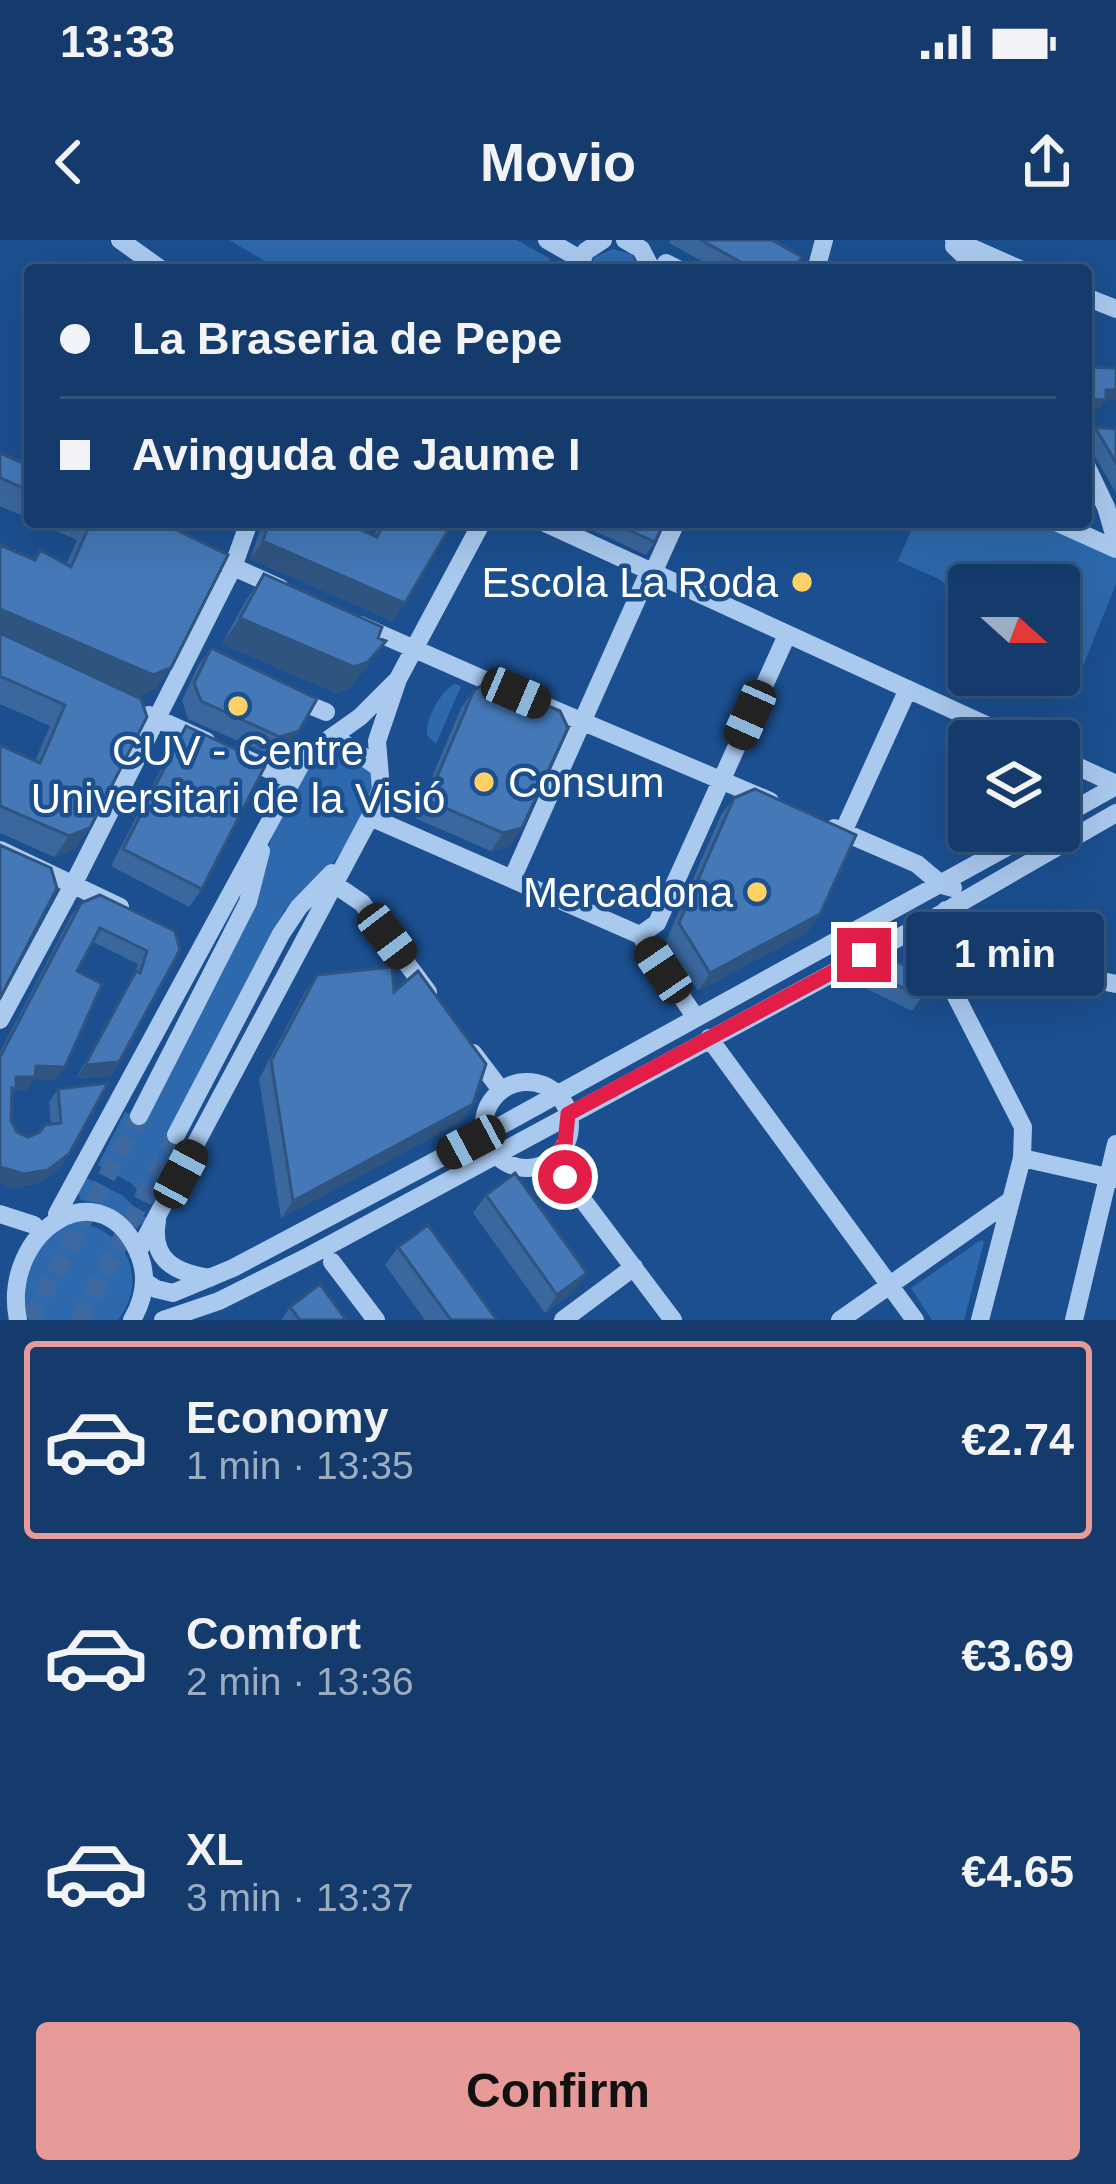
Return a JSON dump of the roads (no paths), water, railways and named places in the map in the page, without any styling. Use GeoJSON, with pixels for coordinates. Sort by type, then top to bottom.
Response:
{"type":"FeatureCollection","features":[{"type":"Feature","properties":{"kind":"street"},"geometry":{"type":"LineString","coordinates":[[120,240],[154,264]]}},
{"type":"Feature","properties":{"kind":"street"},"geometry":{"type":"LineString","coordinates":[[547,240],[578,264]]}},
{"type":"Feature","properties":{"kind":"street"},"geometry":{"type":"LineString","coordinates":[[580,264],[603,240]]}},
{"type":"Feature","properties":{"kind":"street"},"geometry":{"type":"LineString","coordinates":[[944,240],[973,264]]}},
{"type":"Feature","properties":{"kind":"street"},"geometry":{"type":"LineString","coordinates":[[954,240],[1004,264]]}},
{"type":"Feature","properties":{"kind":"street"},"geometry":{"type":"LineString","coordinates":[[637,243],[661,264]]}},
{"type":"Feature","properties":{"kind":"street"},"geometry":{"type":"LineString","coordinates":[[1072,528],[1116,545],[1110,505],[1092,475]]}},
{"type":"Feature","properties":{"kind":"street"},"geometry":{"type":"LineString","coordinates":[[0,1020],[74,884],[233,567],[247,528]]}},
{"type":"Feature","properties":{"kind":"street"},"geometry":{"type":"LineString","coordinates":[[138,1252],[370,817],[381,789],[377,741],[398,679],[479,528]]}},
{"type":"Feature","properties":{"kind":"street"},"geometry":{"type":"LineString","coordinates":[[556,528],[975,720]]}},
{"type":"Feature","properties":{"kind":"street"},"geometry":{"type":"LineString","coordinates":[[512,879],[673,528]]}},
{"type":"Feature","properties":{"kind":"street"},"geometry":{"type":"LineString","coordinates":[[187,546],[290,593]]}},
{"type":"Feature","properties":{"kind":"street"},"geometry":{"type":"LineString","coordinates":[[350,620],[790,809]]}},
{"type":"Feature","properties":{"kind":"street"},"geometry":{"type":"LineString","coordinates":[[640,935],[657,923],[787,635]]}},
{"type":"Feature","properties":{"kind":"street"},"geometry":{"type":"LineString","coordinates":[[56,1214],[193,943],[265,834],[292,780],[309,754],[360,717],[398,679]]}},
{"type":"Feature","properties":{"kind":"street"},"geometry":{"type":"LineString","coordinates":[[843,832],[908,689]]}},
{"type":"Feature","properties":{"kind":"street"},"geometry":{"type":"LineString","coordinates":[[280,692],[326,712]]}},
{"type":"Feature","properties":{"kind":"street"},"geometry":{"type":"LineString","coordinates":[[127,705],[292,780]]}},
{"type":"Feature","properties":{"kind":"street"},"geometry":{"type":"LineString","coordinates":[[321,744],[345,744],[378,766]]}},
{"type":"Feature","properties":{"kind":"street"},"geometry":{"type":"LineString","coordinates":[[1080,768],[1116,785]]}},
{"type":"Feature","properties":{"kind":"street"},"geometry":{"type":"LineString","coordinates":[[1080,806],[1116,785]]}},
{"type":"Feature","properties":{"kind":"street"},"geometry":{"type":"LineString","coordinates":[[163,1320],[219,1301],[498,1156],[1116,814]]}},
{"type":"Feature","properties":{"kind":"street"},"geometry":{"type":"LineString","coordinates":[[370,817],[640,935],[696,1018]]}},
{"type":"Feature","properties":{"kind":"street"},"geometry":{"type":"LineString","coordinates":[[810,818],[916,864],[942,885],[972,895]]}},
{"type":"Feature","properties":{"kind":"street"},"geometry":{"type":"LineString","coordinates":[[139,1116],[248,902],[265,834]]}},
{"type":"Feature","properties":{"kind":"street"},"geometry":{"type":"LineString","coordinates":[[0,850],[144,918]]}},
{"type":"Feature","properties":{"kind":"street"},"geometry":{"type":"LineString","coordinates":[[144,1281],[173,1293],[212,1278],[999,852]]}},
{"type":"Feature","properties":{"kind":"street"},"geometry":{"type":"LineString","coordinates":[[176,1136],[281,934],[298,907],[348,856]]}},
{"type":"Feature","properties":{"kind":"street"},"geometry":{"type":"LineString","coordinates":[[334,884],[362,903],[445,1015]]}},
{"type":"Feature","properties":{"kind":"street"},"geometry":{"type":"LineString","coordinates":[[920,926],[942,885]]}},
{"type":"Feature","properties":{"kind":"street"},"geometry":{"type":"LineString","coordinates":[[946,910],[974,956],[1116,984]]}},
{"type":"Feature","properties":{"kind":"street"},"geometry":{"type":"LineString","coordinates":[[920,926],[1023,1127],[1022,1159],[980,1320]]}},
{"type":"Feature","properties":{"kind":"street"},"geometry":{"type":"LineString","coordinates":[[459,1033],[501,1090]]}},
{"type":"Feature","properties":{"kind":"street"},"geometry":{"type":"LineString","coordinates":[[709,1037],[915,1320]]}},
{"type":"Feature","properties":{"kind":"street"},"geometry":{"type":"LineString","coordinates":[[536,1083],[557,1095],[568,1114],[565,1144],[552,1159],[518,1167],[498,1156],[485,1132],[486,1114],[501,1090],[512,1084],[536,1083]]}},
{"type":"Feature","properties":{"kind":"street"},"geometry":{"type":"LineString","coordinates":[[1074,1320],[1112,1178],[1116,1144]]}},
{"type":"Feature","properties":{"kind":"street"},"geometry":{"type":"LineString","coordinates":[[552,1159],[673,1320]]}},
{"type":"Feature","properties":{"kind":"street"},"geometry":{"type":"LineString","coordinates":[[1022,1159],[1112,1178]]}},
{"type":"Feature","properties":{"kind":"street"},"geometry":{"type":"LineString","coordinates":[[840,1320],[1011,1200]]}},
{"type":"Feature","properties":{"kind":"street"},"geometry":{"type":"LineString","coordinates":[[18,1320],[3,1281],[16,1246],[34,1225],[56,1214],[84,1212],[110,1221],[138,1252],[144,1281],[132,1320]]}},
{"type":"Feature","properties":{"kind":"street"},"geometry":{"type":"LineString","coordinates":[[0,1214],[34,1225]]}},
{"type":"Feature","properties":{"kind":"street"},"geometry":{"type":"LineString","coordinates":[[158,1216],[154,1236],[163,1260],[178,1271],[212,1278]]}},
{"type":"Feature","properties":{"kind":"street"},"geometry":{"type":"LineString","coordinates":[[208,1320],[248,1299],[309,1256]]}},
{"type":"Feature","properties":{"kind":"street"},"geometry":{"type":"LineString","coordinates":[[332,1262],[376,1320]]}},
{"type":"Feature","properties":{"kind":"street"},"geometry":{"type":"LineString","coordinates":[[563,1320],[634,1268]]}},
{"type":"Feature","properties":{"kind":"tunnel"},"geometry":{"type":"LineString","coordinates":[[30,1320],[139,1116]]}},
{"type":"Feature","properties":{"kind":"tunnel"},"geometry":{"type":"LineString","coordinates":[[79,1320],[176,1135]]}},
{"type":"Feature","properties":{"kind":"place","name":"Escola La Roda"},"geometry":{"type":"Point","coordinates":[802,582]}},
{"type":"Feature","properties":{"kind":"place","name":"CUV - Centre Universitari de la Visió"},"geometry":{"type":"Point","coordinates":[238,706]}},
{"type":"Feature","properties":{"kind":"place","name":"Consum"},"geometry":{"type":"Point","coordinates":[484,782]}},
{"type":"Feature","properties":{"kind":"place","name":"Mercadona"},"geometry":{"type":"Point","coordinates":[757,892]}}]}
